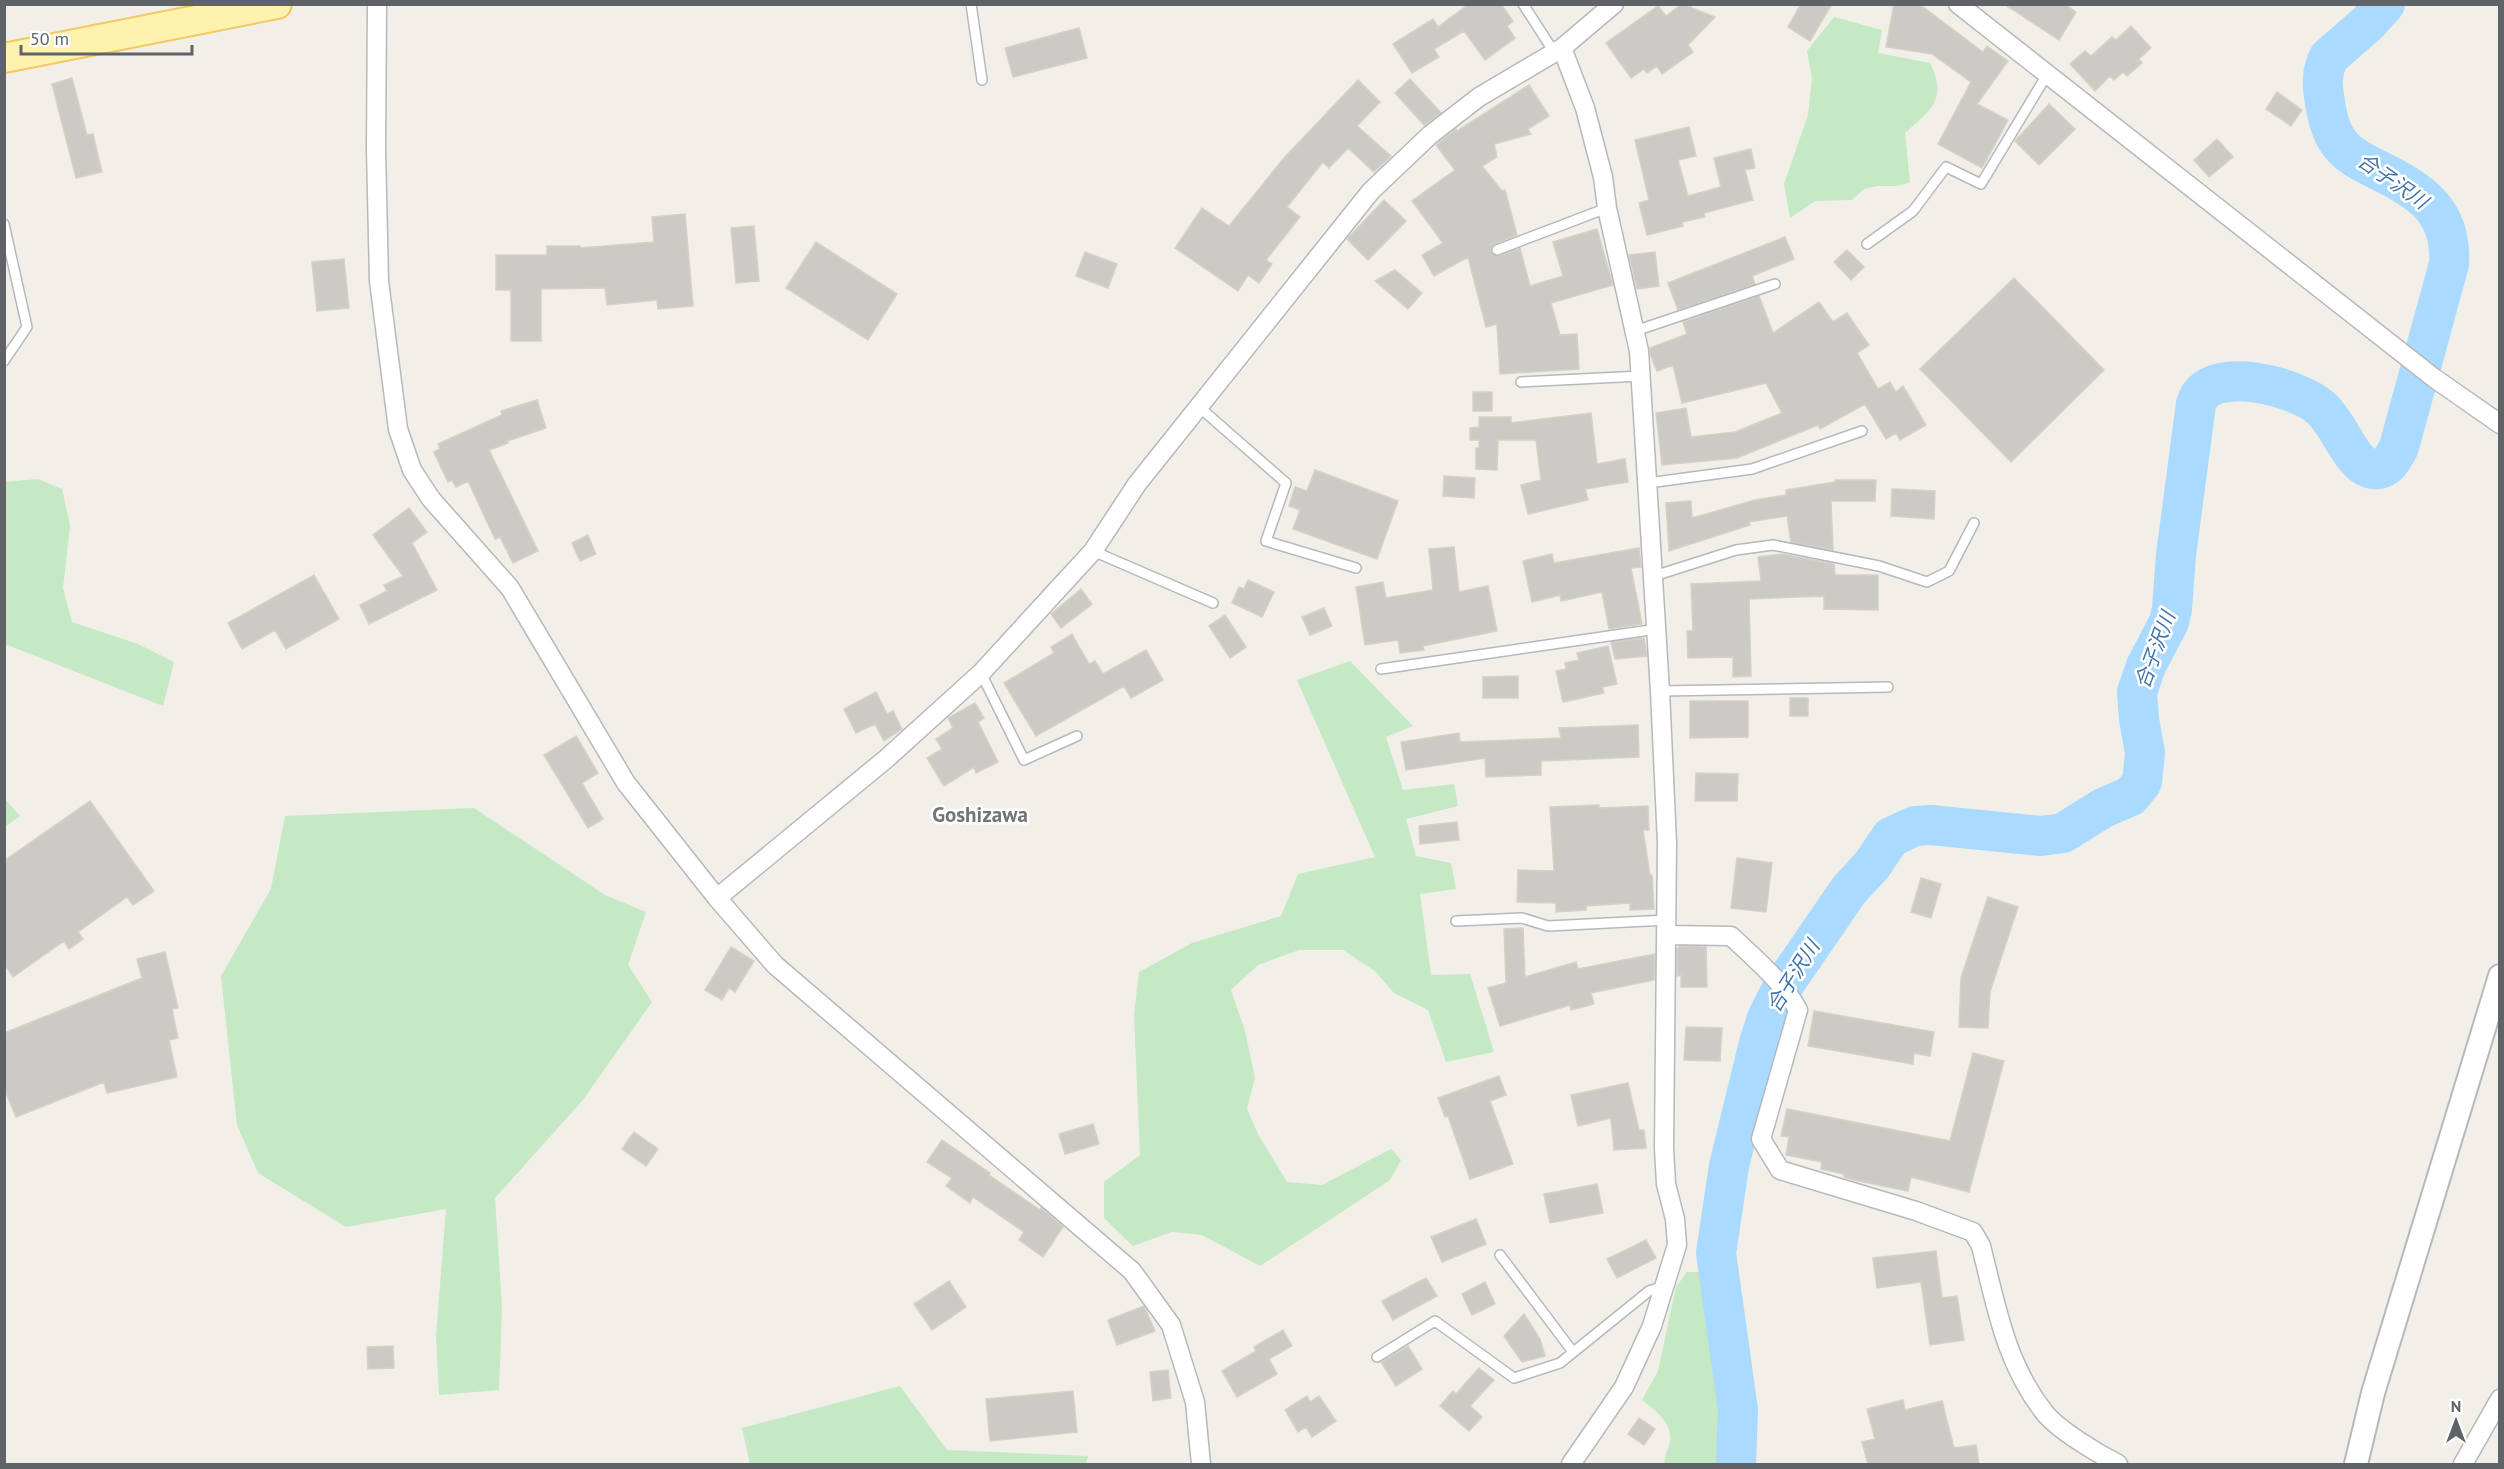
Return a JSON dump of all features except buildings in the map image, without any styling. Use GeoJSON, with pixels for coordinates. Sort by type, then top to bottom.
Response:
{"type":"FeatureCollection","features":[{"type":"Feature","properties":{"kind":"main road"},"geometry":{"type":"LineString","coordinates":[[4,58],[276,4]]}},
{"type":"Feature","properties":{"kind":"street"},"geometry":{"type":"LineString","coordinates":[[377,4],[375,149],[379,281],[398,429],[412,470],[430,499],[510,588],[626,783],[717,898],[775,965],[1132,1271],[1171,1325],[1195,1402],[1201,1464]]}},
{"type":"Feature","properties":{"kind":"street"},"geometry":{"type":"LineString","coordinates":[[717,898],[886,759],[981,674],[1093,551],[1137,484],[1371,191],[1430,135],[1479,97],[1558,50],[1614,4]]}},
{"type":"Feature","properties":{"kind":"street"},"geometry":{"type":"LineString","coordinates":[[1958,4],[2434,378],[2499,424]]}},
{"type":"Feature","properties":{"kind":"street"},"geometry":{"type":"LineString","coordinates":[[1558,50],[1585,108],[1603,177],[1607,208],[1635,331],[1641,376],[1657,629],[1667,843],[1664,1149],[1666,1184],[1676,1219],[1677,1245],[1652,1326],[1624,1387],[1571,1464]]}},
{"type":"Feature","properties":{"kind":"street"},"geometry":{"type":"LineString","coordinates":[[1667,927],[1731,936],[1794,1002],[1798,1011],[1761,1139],[1779,1170],[1916,1211],[1974,1232],[1981,1246],[2012,1360],[2045,1413],[2089,1449],[2118,1464]]}},
{"type":"Feature","properties":{"kind":"street"},"geometry":{"type":"LineString","coordinates":[[2356,1464],[2373,1393],[2499,976]]}},
{"type":"Feature","properties":{"kind":"street"},"geometry":{"type":"LineString","coordinates":[[2463,1464],[2499,1399]]}},
{"type":"Feature","properties":{"kind":"lane"},"geometry":{"type":"LineString","coordinates":[[971,4],[982,80]]}},
{"type":"Feature","properties":{"kind":"lane"},"geometry":{"type":"LineString","coordinates":[[1523,4],[1558,50]]}},
{"type":"Feature","properties":{"kind":"lane"},"geometry":{"type":"LineString","coordinates":[[1867,244],[1913,211],[1946,167],[1981,184],[2048,73]]}},
{"type":"Feature","properties":{"kind":"lane"},"geometry":{"type":"LineString","coordinates":[[1497,250],[1607,208]]}},
{"type":"Feature","properties":{"kind":"lane"},"geometry":{"type":"LineString","coordinates":[[4,224],[27,327],[4,361]]}},
{"type":"Feature","properties":{"kind":"lane"},"geometry":{"type":"LineString","coordinates":[[1635,331],[1776,284]]}},
{"type":"Feature","properties":{"kind":"lane"},"geometry":{"type":"LineString","coordinates":[[1521,382],[1641,376]]}},
{"type":"Feature","properties":{"kind":"lane"},"geometry":{"type":"LineString","coordinates":[[1198,406],[1286,483],[1266,541],[1356,568]]}},
{"type":"Feature","properties":{"kind":"lane"},"geometry":{"type":"LineString","coordinates":[[1648,483],[1752,469],[1862,431]]}},
{"type":"Feature","properties":{"kind":"lane"},"geometry":{"type":"LineString","coordinates":[[1654,576],[1736,550],[1773,544],[1879,566],[1927,582],[1949,571],[1974,523]]}},
{"type":"Feature","properties":{"kind":"lane"},"geometry":{"type":"LineString","coordinates":[[1093,551],[1213,603]]}},
{"type":"Feature","properties":{"kind":"lane"},"geometry":{"type":"LineString","coordinates":[[1381,669],[1657,629]]}},
{"type":"Feature","properties":{"kind":"lane"},"geometry":{"type":"LineString","coordinates":[[981,674],[1024,760],[1077,736]]}},
{"type":"Feature","properties":{"kind":"lane"},"geometry":{"type":"LineString","coordinates":[[1660,691],[1888,687]]}},
{"type":"Feature","properties":{"kind":"lane"},"geometry":{"type":"LineString","coordinates":[[1456,921],[1522,918],[1548,926],[1667,927]]}},
{"type":"Feature","properties":{"kind":"lane"},"geometry":{"type":"LineString","coordinates":[[1500,1255],[1573,1352]]}},
{"type":"Feature","properties":{"kind":"lane"},"geometry":{"type":"LineString","coordinates":[[1377,1357],[1435,1321],[1514,1378],[1560,1364],[1649,1291],[1664,1286]]}},
{"type":"Feature","properties":{"kind":"green space"},"geometry":{"type":"Polygon","coordinates":[[[1834,17],[1882,30],[1878,53],[1930,63],[1935,75],[1937,95],[1929,110],[1905,133],[1910,182],[1898,186],[1877,186],[1864,189],[1852,200],[1815,201],[1790,218],[1784,184],[1808,115],[1812,78],[1807,51],[1834,17]]]}},
{"type":"Feature","properties":{"kind":"green space"},"geometry":{"type":"Polygon","coordinates":[[[38,479],[62,489],[70,525],[63,588],[72,622],[138,644],[174,662],[163,706],[5,644],[5,482],[38,479]]]}},
{"type":"Feature","properties":{"kind":"green space"},"geometry":{"type":"Polygon","coordinates":[[[1350,661],[1413,726],[1386,737],[1403,790],[1454,784],[1458,806],[1406,819],[1416,856],[1451,863],[1456,889],[1420,894],[1431,975],[1470,974],[1494,1052],[1446,1062],[1428,1010],[1394,993],[1375,971],[1343,950],[1299,950],[1258,965],[1231,990],[1245,1031],[1255,1078],[1247,1109],[1258,1134],[1287,1182],[1322,1185],[1391,1149],[1401,1160],[1390,1180],[1260,1266],[1202,1235],[1172,1232],[1133,1246],[1104,1218],[1104,1182],[1140,1155],[1134,1015],[1139,972],[1192,943],[1281,916],[1298,874],[1375,857],[1297,680],[1350,661]]]}},
{"type":"Feature","properties":{"kind":"green space"},"geometry":{"type":"Polygon","coordinates":[[[5,799],[20,816],[4,827],[5,799]]]}},
{"type":"Feature","properties":{"kind":"green space"},"geometry":{"type":"Polygon","coordinates":[[[474,808],[605,895],[646,912],[628,965],[652,1002],[582,1101],[495,1198],[502,1308],[499,1390],[439,1395],[436,1336],[446,1209],[346,1227],[258,1173],[237,1125],[221,976],[271,889],[285,816],[474,808]]]}},
{"type":"Feature","properties":{"kind":"green space"},"geometry":{"type":"Polygon","coordinates":[[[1687,1272],[1702,1272],[1712,1320],[1727,1464],[1665,1464],[1670,1442],[1669,1429],[1662,1418],[1642,1400],[1658,1371],[1676,1287],[1687,1272]]]}},
{"type":"Feature","properties":{"kind":"green space"},"geometry":{"type":"Polygon","coordinates":[[[900,1386],[947,1450],[1088,1456],[1086,1464],[750,1464],[742,1428],[900,1386]]]}},
{"type":"Feature","properties":{"kind":"waterway","name":"合子沢川"},"geometry":{"type":"LineString","coordinates":[[1736,1464],[1738,1410],[1716,1253],[1729,1166],[1759,1043],[1767,1018],[1785,983],[1849,890],[1872,865],[1891,837],[1915,826],[1931,825],[2041,836],[2063,833],[2103,808],[2131,796],[2142,782],[2145,753],[2137,692],[2146,666],[2169,622],[2172,609],[2176,555],[2196,404],[2204,391],[2218,384],[2235,381],[2255,382],[2294,393],[2322,409],[2356,458],[2369,468],[2384,467],[2399,447],[2449,264],[2449,246],[2445,230],[2431,205],[2408,186],[2357,159],[2340,144],[2328,119],[2323,85],[2323,74],[2329,57],[2368,23],[2385,4]]}},
{"type":"Feature","properties":{"kind":"district","name":"Goshizawa"},"geometry":{"type":"Point","coordinates":[980,814]}}]}
